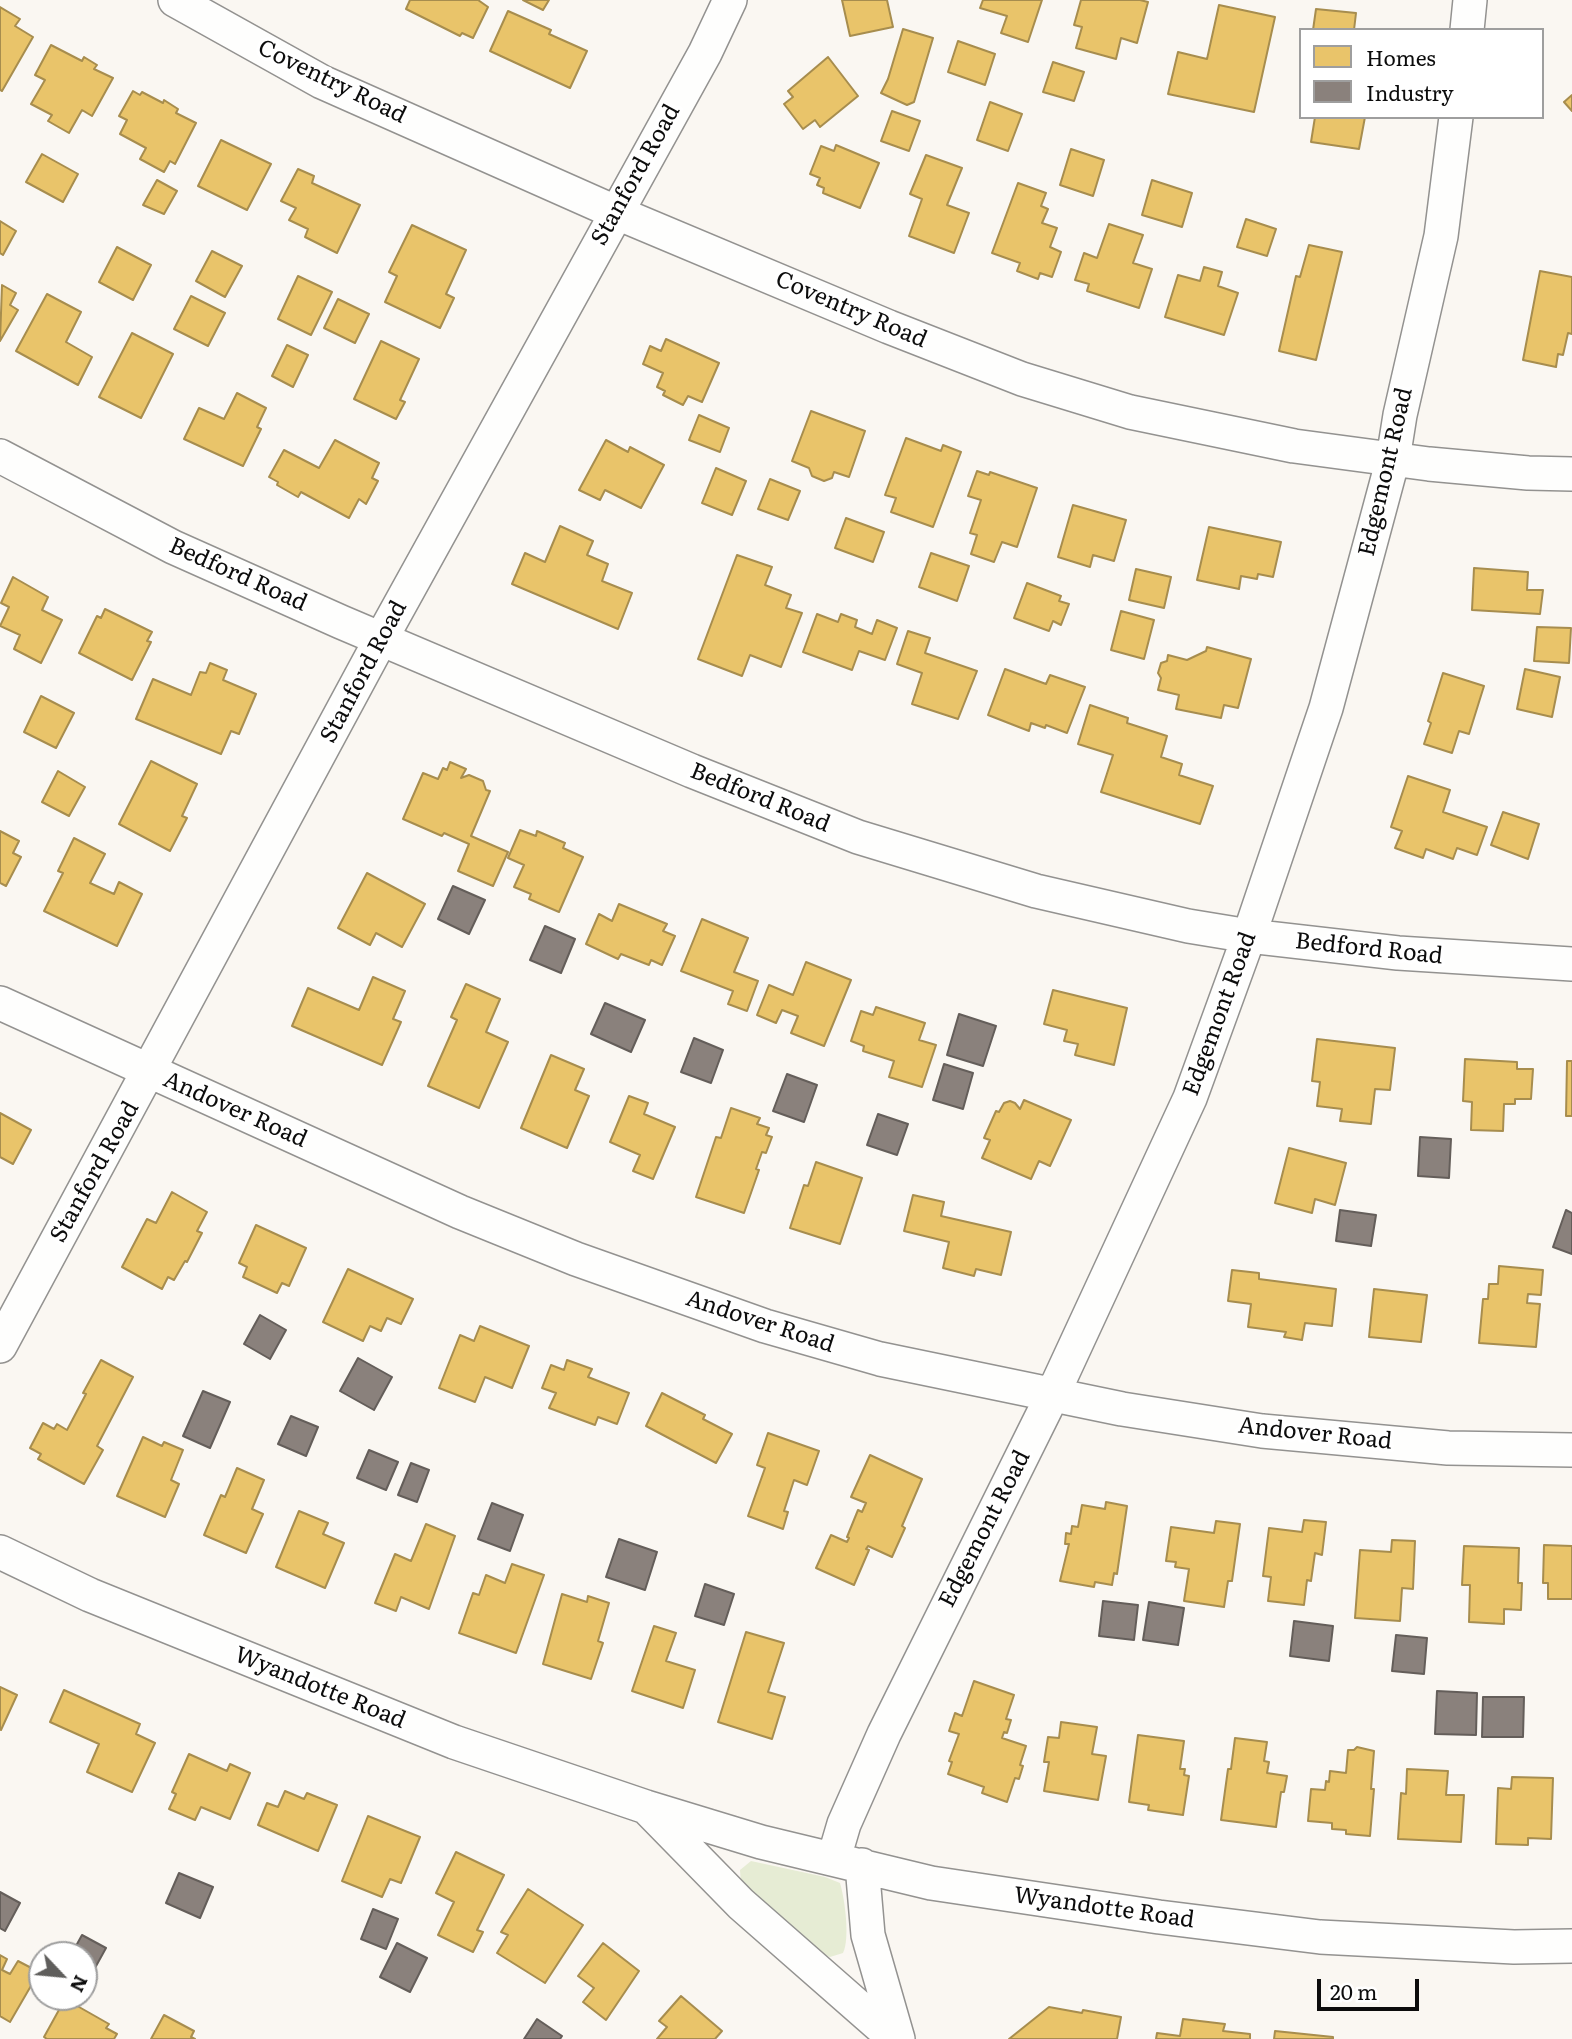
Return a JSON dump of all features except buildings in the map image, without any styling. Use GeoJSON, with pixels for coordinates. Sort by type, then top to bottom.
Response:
{"type":"FeatureCollection","features":[{"type":"Feature","properties":{"kind":"street","name":"Coventry Road"},"geometry":{"type":"LineString","coordinates":[[176,0],[321,82],[615,212],[889,327],[1022,379],[1130,412],[1294,446],[1528,473],[1572,474]]}},
{"type":"Feature","properties":{"kind":"street","name":"Stanford Road"},"geometry":{"type":"LineString","coordinates":[[0,1346],[381,639],[705,52],[730,0]]}},
{"type":"Feature","properties":{"kind":"street"},"geometry":{"type":"LineString","coordinates":[[1466,28],[1470,0]]}},
{"type":"Feature","properties":{"kind":"street","name":"Edgemont Road"},"geometry":{"type":"LineString","coordinates":[[848,1862],[844,1824],[884,1734],[1052,1395],[1190,1098],[1249,936],[1326,708],[1393,459],[1400,415],[1441,236],[1456,119]]}},
{"type":"Feature","properties":{"kind":"street","name":"Bedford Road"},"geometry":{"type":"LineString","coordinates":[[0,456],[173,547],[692,771],[858,837],[1036,891],[1188,926],[1249,936],[1398,953],[1572,964]]}},
{"type":"Feature","properties":{"kind":"street","name":"Andover Road"},"geometry":{"type":"LineString","coordinates":[[0,1003],[460,1212],[673,1294],[765,1326],[880,1359],[1122,1409],[1262,1431],[1448,1448],[1572,1450]]}},
{"type":"Feature","properties":{"kind":"street","name":"Wyandotte Road"},"geometry":{"type":"LineString","coordinates":[[0,1552],[90,1595],[454,1742],[646,1807],[761,1842],[944,1885],[1158,1917],[1320,1937],[1514,1947],[1572,1946]]}},
{"type":"Feature","properties":{"kind":"street","name":"Wyandotte Road"},"geometry":{"type":"LineString","coordinates":[[646,1807],[741,1904],[897,2039]]}},
{"type":"Feature","properties":{"kind":"street"},"geometry":{"type":"LineString","coordinates":[[848,1862],[897,2039]]}},
{"type":"Feature","properties":{"kind":"green space"},"geometry":{"type":"Polygon","coordinates":[[[751,1861],[825,1877],[840,1883],[846,1929],[843,1953],[830,1957],[823,1954],[741,1883],[740,1870],[751,1861]]]}}]}
